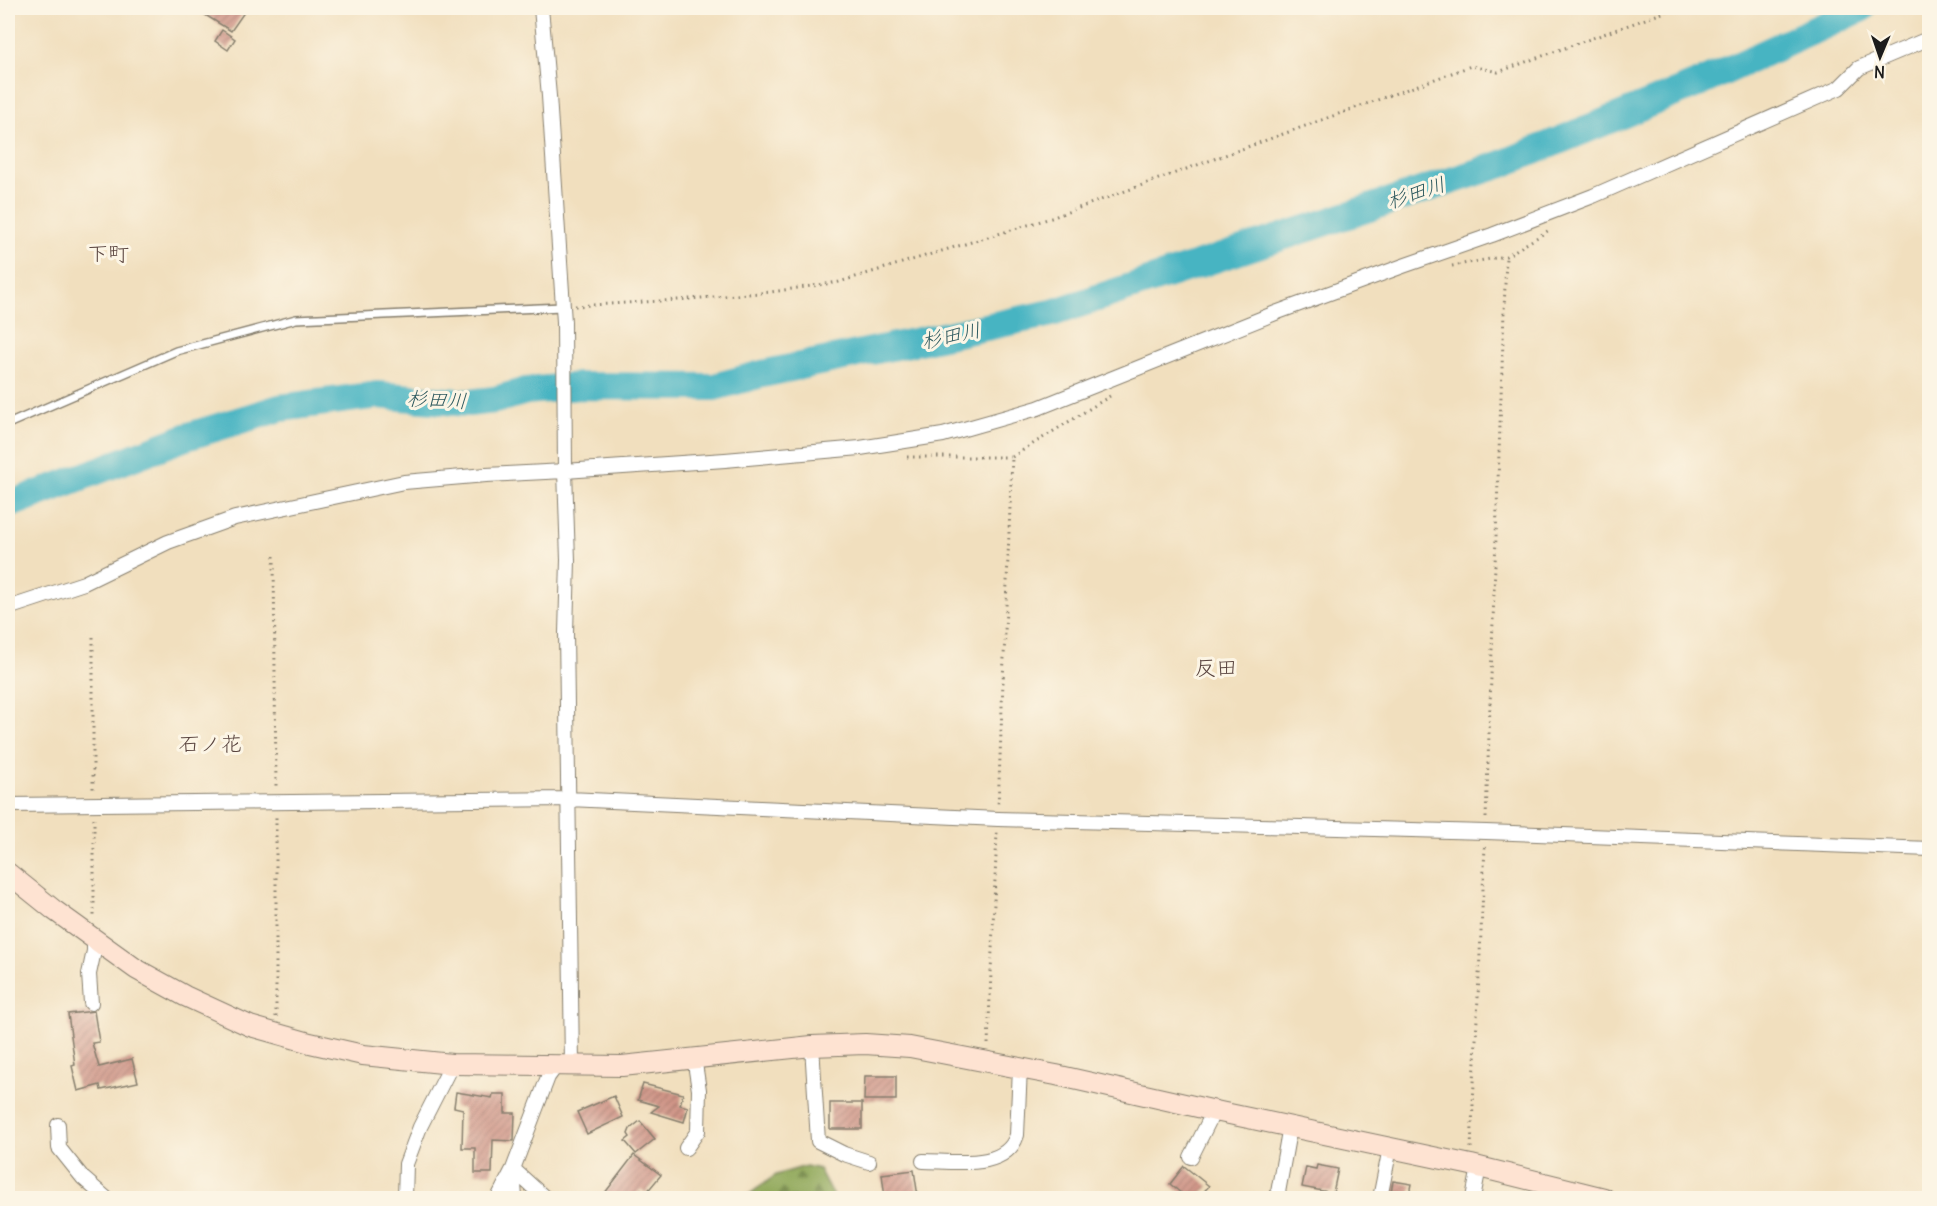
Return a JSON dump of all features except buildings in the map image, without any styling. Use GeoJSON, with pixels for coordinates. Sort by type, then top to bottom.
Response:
{"type":"FeatureCollection","features":[{"type":"Feature","properties":{"kind":"street"},"geometry":{"type":"LineString","coordinates":[[541,8],[564,322],[569,799],[564,1066]]}},
{"type":"Feature","properties":{"kind":"street"},"geometry":{"type":"LineString","coordinates":[[8,608],[84,583],[168,542],[235,518],[404,482],[486,474],[725,460],[860,448],[943,435],[1038,408],[1278,312],[1593,196],[1839,88],[1859,68],[1929,38]]}},
{"type":"Feature","properties":{"kind":"street"},"geometry":{"type":"LineString","coordinates":[[8,805],[569,799],[998,819],[1486,832],[1929,849]]}},
{"type":"Feature","properties":{"kind":"street"},"geometry":{"type":"LineString","coordinates":[[8,873],[94,940],[146,975],[185,996],[250,1026],[363,1055],[452,1064],[622,1066],[812,1046],[865,1044],[910,1047],[1056,1075],[1475,1166],[1604,1198]]}},
{"type":"Feature","properties":{"kind":"street"},"geometry":{"type":"LineString","coordinates":[[91,1003],[89,974],[94,940]]}},
{"type":"Feature","properties":{"kind":"street"},"geometry":{"type":"LineString","coordinates":[[812,1046],[818,1141],[844,1154],[868,1162]]}},
{"type":"Feature","properties":{"kind":"street"},"geometry":{"type":"LineString","coordinates":[[686,1148],[698,1131],[699,1090],[694,1057]]}},
{"type":"Feature","properties":{"kind":"street"},"geometry":{"type":"LineString","coordinates":[[405,1198],[406,1164],[420,1127],[452,1064]]}},
{"type":"Feature","properties":{"kind":"street"},"geometry":{"type":"LineString","coordinates":[[498,1198],[513,1169],[548,1077],[564,1066]]}},
{"type":"Feature","properties":{"kind":"street"},"geometry":{"type":"LineString","coordinates":[[923,1161],[982,1161],[1008,1151],[1017,1135],[1020,1068]]}},
{"type":"Feature","properties":{"kind":"street"},"geometry":{"type":"LineString","coordinates":[[1191,1157],[1214,1111]]}},
{"type":"Feature","properties":{"kind":"street"},"geometry":{"type":"LineString","coordinates":[[58,1125],[59,1148],[83,1178],[106,1198]]}},
{"type":"Feature","properties":{"kind":"street"},"geometry":{"type":"LineString","coordinates":[[1278,1198],[1290,1126]]}},
{"type":"Feature","properties":{"kind":"street"},"geometry":{"type":"LineString","coordinates":[[1380,1198],[1390,1148]]}},
{"type":"Feature","properties":{"kind":"street"},"geometry":{"type":"LineString","coordinates":[[1473,1198],[1475,1166]]}},
{"type":"Feature","properties":{"kind":"street"},"geometry":{"type":"LineString","coordinates":[[513,1169],[515,1198]]}},
{"type":"Feature","properties":{"kind":"street"},"geometry":{"type":"LineString","coordinates":[[513,1169],[545,1198]]}},
{"type":"Feature","properties":{"kind":"lane"},"geometry":{"type":"LineString","coordinates":[[8,424],[176,351],[297,319],[562,307]]}},
{"type":"Feature","properties":{"kind":"path"},"geometry":{"type":"LineString","coordinates":[[562,307],[736,295],[839,282],[1051,218],[1471,66],[1498,72],[1676,8]]}},
{"type":"Feature","properties":{"kind":"path"},"geometry":{"type":"LineString","coordinates":[[1475,1166],[1506,256]]}},
{"type":"Feature","properties":{"kind":"path"},"geometry":{"type":"LineString","coordinates":[[906,457],[1012,457],[1118,391]]}},
{"type":"Feature","properties":{"kind":"path"},"geometry":{"type":"LineString","coordinates":[[987,1061],[1012,457]]}},
{"type":"Feature","properties":{"kind":"green space"},"geometry":{"type":"Polygon","coordinates":[[[806,1166],[819,1169],[834,1198],[744,1198],[776,1175],[806,1166]]]}},
{"type":"Feature","properties":{"kind":"waterway","name":"杉田川"},"geometry":{"type":"LineString","coordinates":[[8,505],[186,437],[280,408],[378,395],[468,403],[495,400],[526,391],[580,386],[714,387],[762,374],[1052,313],[1502,164],[1702,82],[1862,8]]}},
{"type":"Feature","properties":{"kind":"district","name":"下町"},"geometry":{"type":"Point","coordinates":[108,253]}},
{"type":"Feature","properties":{"kind":"district","name":"反田"},"geometry":{"type":"Point","coordinates":[1216,667]}},
{"type":"Feature","properties":{"kind":"district","name":"石ノ花"},"geometry":{"type":"Point","coordinates":[210,743]}}]}
